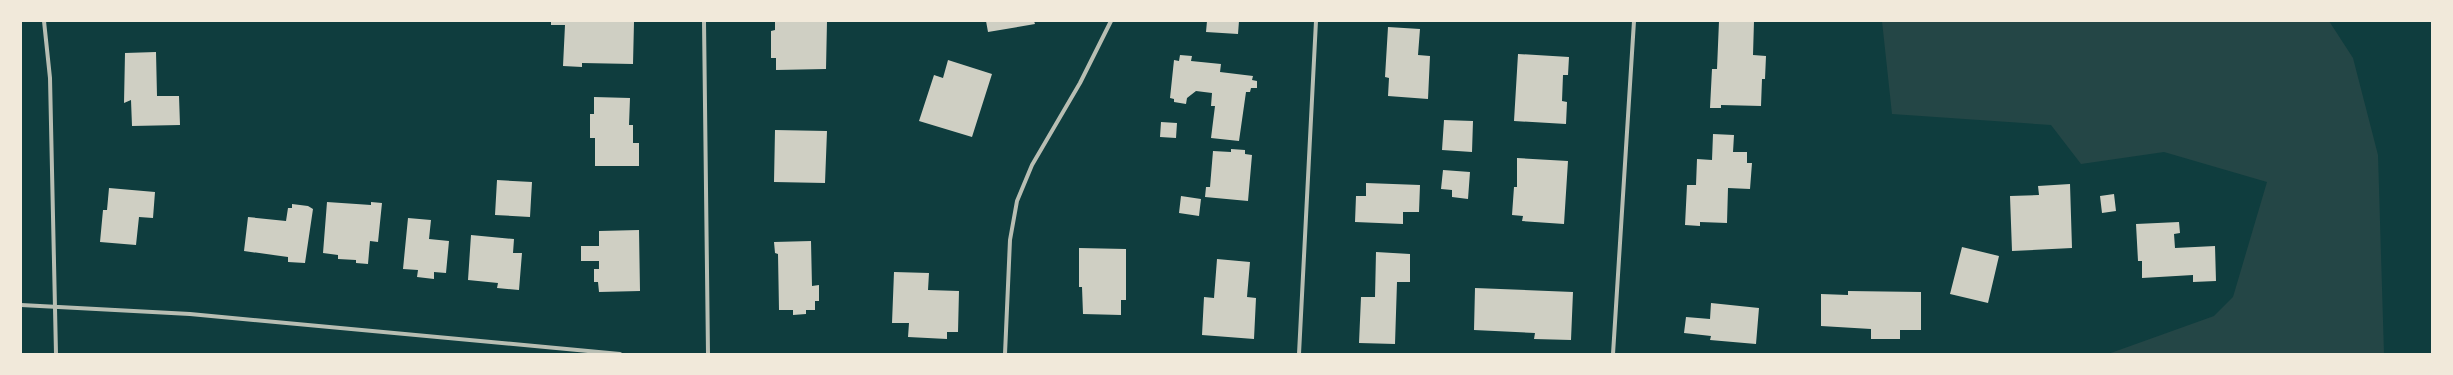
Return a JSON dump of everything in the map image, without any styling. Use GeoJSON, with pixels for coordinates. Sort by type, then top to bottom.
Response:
{"type":"FeatureCollection","features":[{"type":"Feature","properties":{"kind":"street"},"geometry":{"type":"LineString","coordinates":[[44,21],[50,78],[56,354]]}},
{"type":"Feature","properties":{"kind":"street"},"geometry":{"type":"LineString","coordinates":[[704,21],[708,354]]}},
{"type":"Feature","properties":{"kind":"street"},"geometry":{"type":"LineString","coordinates":[[1005,354],[1010,240],[1017,201],[1032,165],[1080,83],[1111,21]]}},
{"type":"Feature","properties":{"kind":"street"},"geometry":{"type":"LineString","coordinates":[[1299,354],[1316,21]]}},
{"type":"Feature","properties":{"kind":"street"},"geometry":{"type":"LineString","coordinates":[[1614,354],[1634,21]]}},
{"type":"Feature","properties":{"kind":"street"},"geometry":{"type":"LineString","coordinates":[[21,305],[190,314],[620,354]]}},
{"type":"Feature","properties":{"kind":"shaded area"},"geometry":{"type":"Polygon","coordinates":[[[1882,21],[2329,21],[2353,58],[2378,155],[2384,354],[2108,354],[2214,316],[2233,297],[2267,182],[2164,152],[2081,164],[2051,125],[1892,114],[1882,21]]]}},
{"type":"Feature","properties":{"kind":"building"},"geometry":{"type":"Polygon","coordinates":[[[551,21],[634,22],[633,64],[582,63],[582,67],[563,66],[565,25],[551,25],[551,21]]]}},
{"type":"Feature","properties":{"kind":"building"},"geometry":{"type":"Polygon","coordinates":[[[775,21],[827,21],[826,69],[776,70],[776,58],[771,58],[771,31],[775,30],[775,21]]]}},
{"type":"Feature","properties":{"kind":"building"},"geometry":{"type":"Polygon","coordinates":[[[986,21],[1034,21],[1035,24],[988,32],[986,21]]]}},
{"type":"Feature","properties":{"kind":"building"},"geometry":{"type":"Polygon","coordinates":[[[1207,21],[1239,21],[1238,34],[1206,32],[1207,21]]]}},
{"type":"Feature","properties":{"kind":"building"},"geometry":{"type":"Polygon","coordinates":[[[1719,21],[1754,21],[1753,55],[1766,56],[1765,79],[1762,79],[1761,106],[1721,105],[1721,108],[1710,108],[1712,69],[1717,69],[1719,21]]]}},
{"type":"Feature","properties":{"kind":"building"},"geometry":{"type":"Polygon","coordinates":[[[1388,27],[1420,29],[1418,55],[1430,56],[1428,99],[1388,96],[1389,78],[1385,77],[1388,27]]]}},
{"type":"Feature","properties":{"kind":"building"},"geometry":{"type":"Polygon","coordinates":[[[156,52],[157,96],[179,96],[180,125],[132,126],[131,100],[124,103],[125,53],[156,52]]]}},
{"type":"Feature","properties":{"kind":"building"},"geometry":{"type":"Polygon","coordinates":[[[1518,54],[1569,57],[1568,75],[1563,75],[1562,101],[1567,102],[1566,124],[1514,121],[1518,54]]]}},
{"type":"Feature","properties":{"kind":"building"},"geometry":{"type":"Polygon","coordinates":[[[1180,55],[1192,56],[1191,61],[1221,64],[1220,72],[1253,76],[1252,80],[1257,81],[1257,88],[1251,88],[1250,92],[1246,92],[1239,141],[1211,138],[1215,106],[1211,106],[1212,93],[1196,91],[1187,98],[1186,104],[1174,102],[1174,99],[1170,98],[1174,60],[1179,61],[1180,55]]]}},
{"type":"Feature","properties":{"kind":"building"},"geometry":{"type":"Polygon","coordinates":[[[948,60],[992,74],[972,137],[919,121],[934,75],[943,78],[948,60]]]}},
{"type":"Feature","properties":{"kind":"building"},"geometry":{"type":"Polygon","coordinates":[[[594,97],[630,98],[629,125],[633,125],[633,143],[639,143],[639,166],[595,166],[595,138],[590,138],[590,114],[594,114],[594,97]]]}},
{"type":"Feature","properties":{"kind":"building"},"geometry":{"type":"Polygon","coordinates":[[[1444,120],[1473,121],[1472,152],[1442,150],[1444,120]]]}},
{"type":"Feature","properties":{"kind":"building"},"geometry":{"type":"Polygon","coordinates":[[[1161,122],[1177,123],[1176,138],[1160,137],[1161,122]]]}},
{"type":"Feature","properties":{"kind":"building"},"geometry":{"type":"Polygon","coordinates":[[[775,130],[827,131],[825,183],[774,182],[775,130]]]}},
{"type":"Feature","properties":{"kind":"building"},"geometry":{"type":"Polygon","coordinates":[[[1713,134],[1734,135],[1733,152],[1747,152],[1747,163],[1752,163],[1750,189],[1728,188],[1727,223],[1700,222],[1700,226],[1685,225],[1687,185],[1696,185],[1697,159],[1712,160],[1713,134]]]}},
{"type":"Feature","properties":{"kind":"building"},"geometry":{"type":"Polygon","coordinates":[[[1231,149],[1245,150],[1245,154],[1252,155],[1248,201],[1205,197],[1206,187],[1210,187],[1213,151],[1231,152],[1231,149]]]}},
{"type":"Feature","properties":{"kind":"building"},"geometry":{"type":"Polygon","coordinates":[[[1517,158],[1568,161],[1564,224],[1522,221],[1523,216],[1512,215],[1514,187],[1517,187],[1517,158]]]}},
{"type":"Feature","properties":{"kind":"building"},"geometry":{"type":"Polygon","coordinates":[[[1443,170],[1470,172],[1468,199],[1452,197],[1452,190],[1441,189],[1443,170]]]}},
{"type":"Feature","properties":{"kind":"building"},"geometry":{"type":"Polygon","coordinates":[[[497,180],[532,182],[530,217],[495,215],[497,180]]]}},
{"type":"Feature","properties":{"kind":"building"},"geometry":{"type":"Polygon","coordinates":[[[1366,183],[1420,185],[1419,212],[1403,212],[1403,224],[1355,222],[1356,196],[1366,196],[1366,183]]]}},
{"type":"Feature","properties":{"kind":"building"},"geometry":{"type":"Polygon","coordinates":[[[2070,184],[2072,248],[2012,251],[2010,196],[2039,195],[2038,186],[2070,184]]]}},
{"type":"Feature","properties":{"kind":"building"},"geometry":{"type":"Polygon","coordinates":[[[109,188],[155,192],[153,218],[139,217],[136,245],[100,242],[103,210],[107,210],[109,188]]]}},
{"type":"Feature","properties":{"kind":"building"},"geometry":{"type":"Polygon","coordinates":[[[2114,194],[2116,211],[2102,213],[2100,196],[2114,194]]]}},
{"type":"Feature","properties":{"kind":"building"},"geometry":{"type":"Polygon","coordinates":[[[1181,196],[1201,199],[1199,216],[1179,213],[1181,196]]]}},
{"type":"Feature","properties":{"kind":"building"},"geometry":{"type":"Polygon","coordinates":[[[327,202],[371,205],[371,202],[382,203],[378,242],[370,241],[368,264],[356,263],[356,260],[338,259],[338,255],[323,253],[327,202]]]}},
{"type":"Feature","properties":{"kind":"building"},"geometry":{"type":"Polygon","coordinates":[[[292,204],[308,206],[313,209],[305,263],[288,262],[288,257],[244,251],[248,217],[286,221],[288,208],[292,208],[292,204]]]}},
{"type":"Feature","properties":{"kind":"building"},"geometry":{"type":"Polygon","coordinates":[[[408,218],[431,220],[429,239],[449,241],[446,273],[434,272],[434,279],[417,277],[418,270],[403,269],[408,218]]]}},
{"type":"Feature","properties":{"kind":"building"},"geometry":{"type":"Polygon","coordinates":[[[2179,222],[2180,233],[2174,234],[2175,248],[2215,246],[2216,281],[2193,282],[2193,275],[2142,278],[2142,261],[2138,261],[2136,224],[2179,222]]]}},
{"type":"Feature","properties":{"kind":"building"},"geometry":{"type":"Polygon","coordinates":[[[639,230],[640,291],[599,292],[598,282],[594,282],[594,269],[599,269],[599,261],[581,261],[581,246],[599,246],[599,231],[639,230]]]}},
{"type":"Feature","properties":{"kind":"building"},"geometry":{"type":"Polygon","coordinates":[[[471,235],[514,239],[513,253],[522,253],[519,290],[497,288],[498,283],[468,280],[471,235]]]}},
{"type":"Feature","properties":{"kind":"building"},"geometry":{"type":"Polygon","coordinates":[[[811,241],[812,286],[819,285],[819,301],[815,301],[815,310],[806,310],[806,314],[793,315],[793,310],[779,310],[778,254],[775,253],[774,242],[811,241]]]}},
{"type":"Feature","properties":{"kind":"building"},"geometry":{"type":"Polygon","coordinates":[[[1962,247],[1999,256],[1988,303],[1950,294],[1962,247]]]}},
{"type":"Feature","properties":{"kind":"building"},"geometry":{"type":"Polygon","coordinates":[[[1079,248],[1126,249],[1126,300],[1121,300],[1121,315],[1083,314],[1082,287],[1079,287],[1079,248]]]}},
{"type":"Feature","properties":{"kind":"building"},"geometry":{"type":"Polygon","coordinates":[[[1376,252],[1410,254],[1410,282],[1397,282],[1395,344],[1359,343],[1361,297],[1375,297],[1376,252]]]}},
{"type":"Feature","properties":{"kind":"building"},"geometry":{"type":"Polygon","coordinates":[[[1217,259],[1250,262],[1247,297],[1256,298],[1254,339],[1202,335],[1204,297],[1214,298],[1217,259]]]}},
{"type":"Feature","properties":{"kind":"building"},"geometry":{"type":"Polygon","coordinates":[[[894,272],[929,273],[928,290],[959,291],[958,332],[947,332],[947,339],[908,337],[909,323],[892,323],[894,272]]]}},
{"type":"Feature","properties":{"kind":"building"},"geometry":{"type":"Polygon","coordinates":[[[1475,288],[1573,292],[1571,340],[1534,339],[1535,333],[1474,330],[1475,288]]]}},
{"type":"Feature","properties":{"kind":"building"},"geometry":{"type":"Polygon","coordinates":[[[1848,291],[1921,292],[1921,330],[1900,330],[1900,339],[1871,339],[1871,329],[1821,326],[1821,294],[1848,295],[1848,291]]]}},
{"type":"Feature","properties":{"kind":"building"},"geometry":{"type":"Polygon","coordinates":[[[1711,303],[1759,308],[1756,344],[1710,340],[1711,336],[1684,333],[1686,317],[1710,319],[1711,303]]]}}]}
